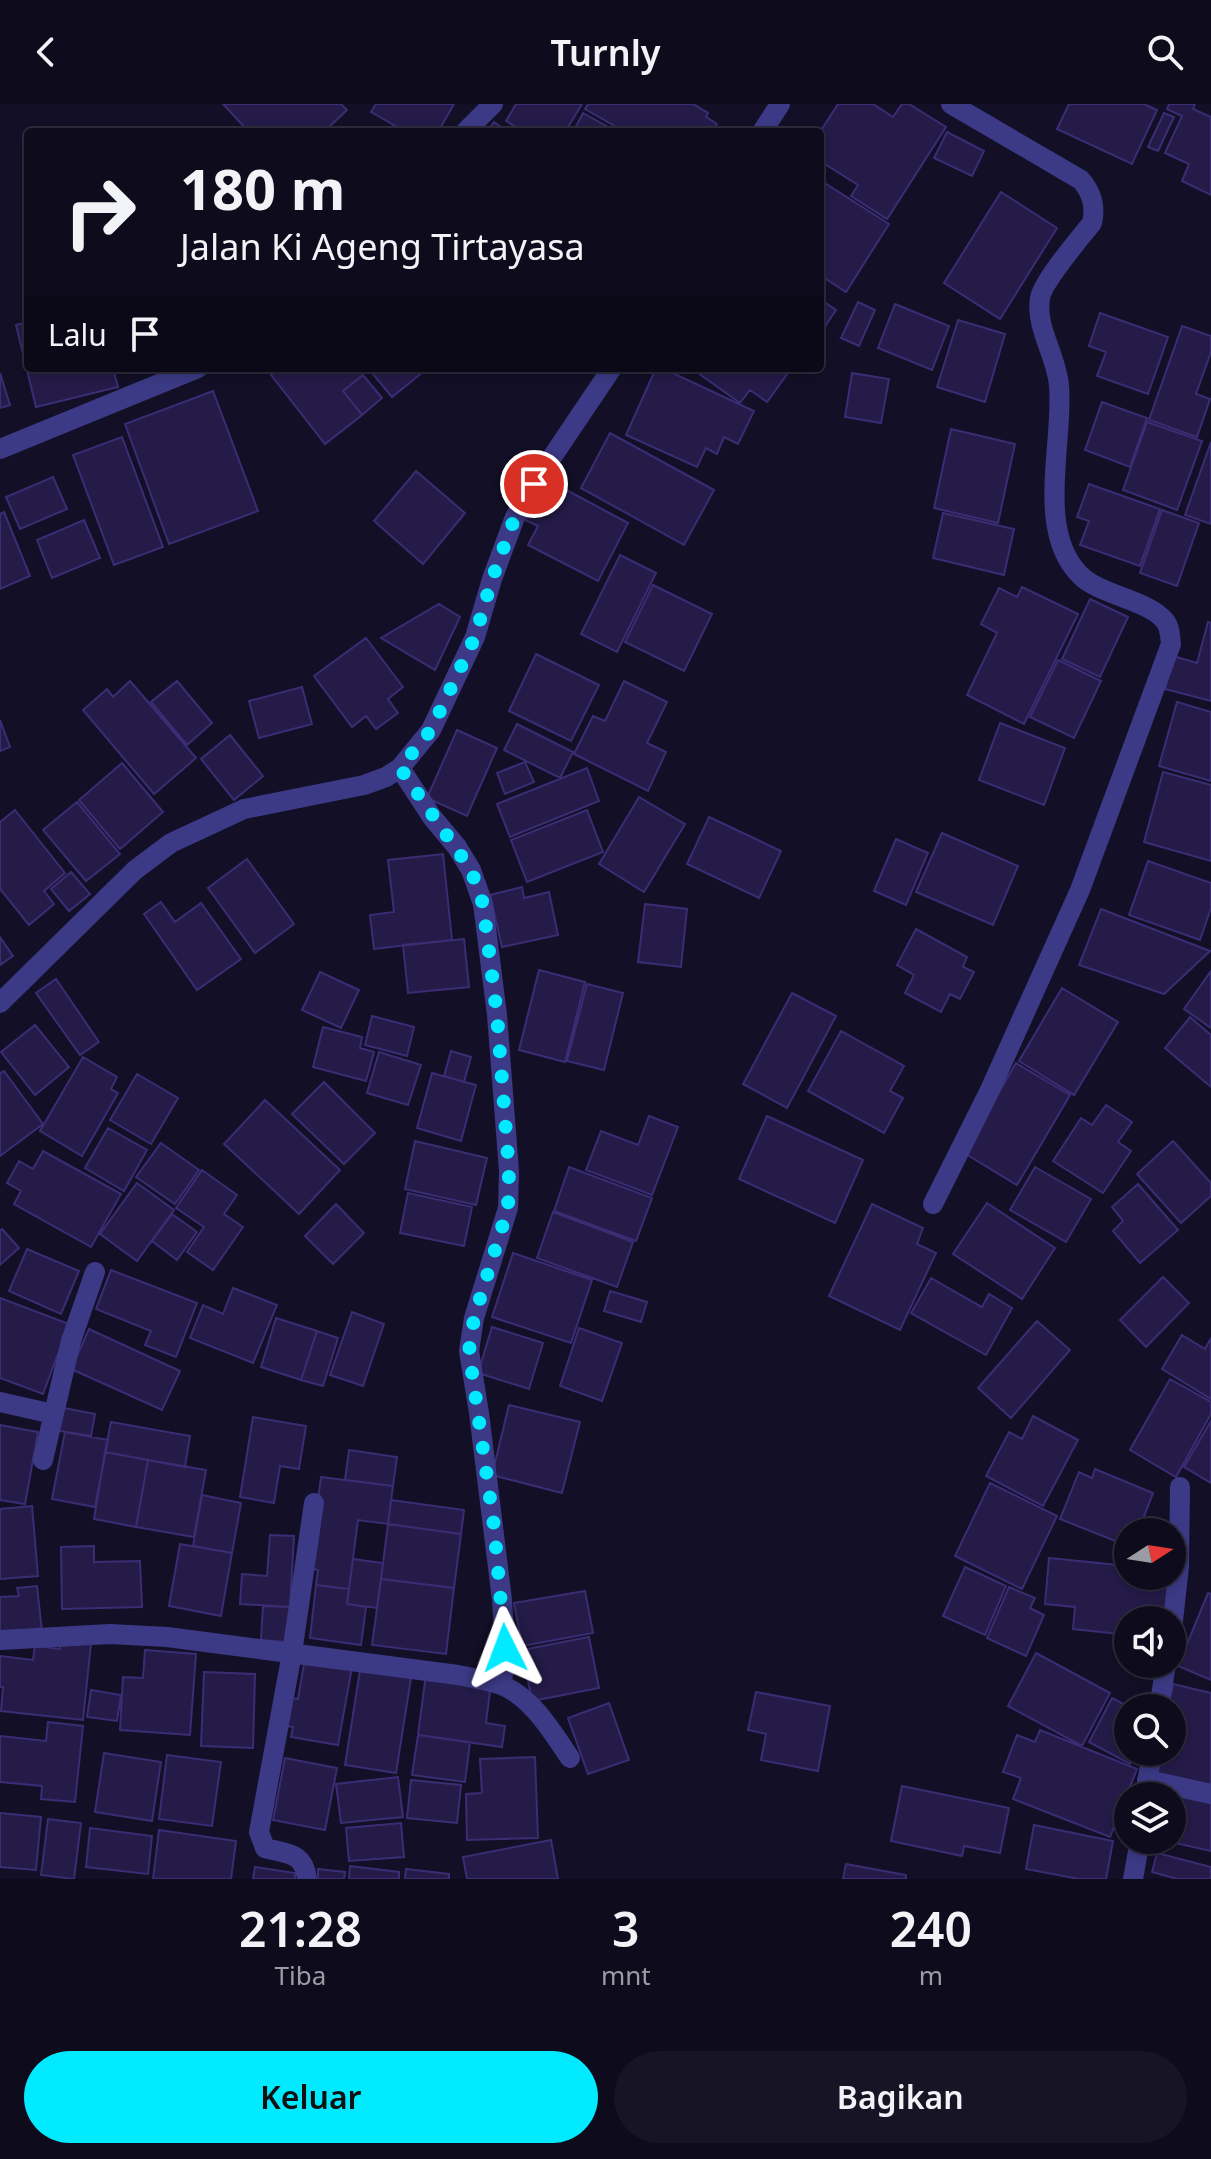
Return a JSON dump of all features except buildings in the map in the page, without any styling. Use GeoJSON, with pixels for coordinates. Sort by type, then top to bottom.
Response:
{"type":"FeatureCollection","features":[{"type":"Feature","properties":{"kind":"street"},"geometry":{"type":"LineString","coordinates":[[469,128],[493,104]]}},
{"type":"Feature","properties":{"kind":"street"},"geometry":{"type":"LineString","coordinates":[[765,128],[780,104]]}},
{"type":"Feature","properties":{"kind":"street"},"geometry":{"type":"LineString","coordinates":[[933,1204],[989,1092],[1080,890],[1171,644],[1169,629],[1158,614],[1081,576],[1064,551],[1058,531],[1055,469],[1059,384],[1041,323],[1040,299],[1046,285],[1092,223],[1093,199],[1081,180],[951,104]]}},
{"type":"Feature","properties":{"kind":"street"},"geometry":{"type":"LineString","coordinates":[[0,449],[188,372]]}},
{"type":"Feature","properties":{"kind":"street"},"geometry":{"type":"LineString","coordinates":[[0,1003],[135,870],[171,843],[244,809],[364,785],[400,768],[431,730],[475,637],[515,517],[609,372]]}},
{"type":"Feature","properties":{"kind":"street"},"geometry":{"type":"LineString","coordinates":[[400,768],[471,870],[483,904],[497,1015],[509,1171],[508,1208],[474,1318],[469,1351],[502,1600],[505,1648],[502,1685]]}},
{"type":"Feature","properties":{"kind":"street"},"geometry":{"type":"LineString","coordinates":[[43,1460],[71,1341],[95,1272]]}},
{"type":"Feature","properties":{"kind":"street"},"geometry":{"type":"LineString","coordinates":[[0,1402],[53,1414]]}},
{"type":"Feature","properties":{"kind":"street"},"geometry":{"type":"LineString","coordinates":[[1175,1606],[1179,1566],[1180,1487]]}},
{"type":"Feature","properties":{"kind":"street"},"geometry":{"type":"LineString","coordinates":[[307,1879],[305,1864],[296,1856],[265,1848],[259,1832],[292,1653],[314,1503]]}},
{"type":"Feature","properties":{"kind":"street"},"geometry":{"type":"LineString","coordinates":[[0,1640],[110,1634],[167,1637],[415,1668],[502,1685],[532,1708],[570,1758]]}},
{"type":"Feature","properties":{"kind":"street"},"geometry":{"type":"LineString","coordinates":[[1186,1792],[1211,1794]]}},
{"type":"Feature","properties":{"kind":"street"},"geometry":{"type":"LineString","coordinates":[[1133,1879],[1137,1854]]}},
{"type":"Feature","properties":{"kind":"route"},"geometry":{"type":"LineString","coordinates":[[505,1648],[494,1526],[469,1351],[474,1318],[508,1208],[509,1171],[497,1015],[483,904],[471,870],[400,768],[431,730],[475,637],[515,517],[534,484]]}}]}
